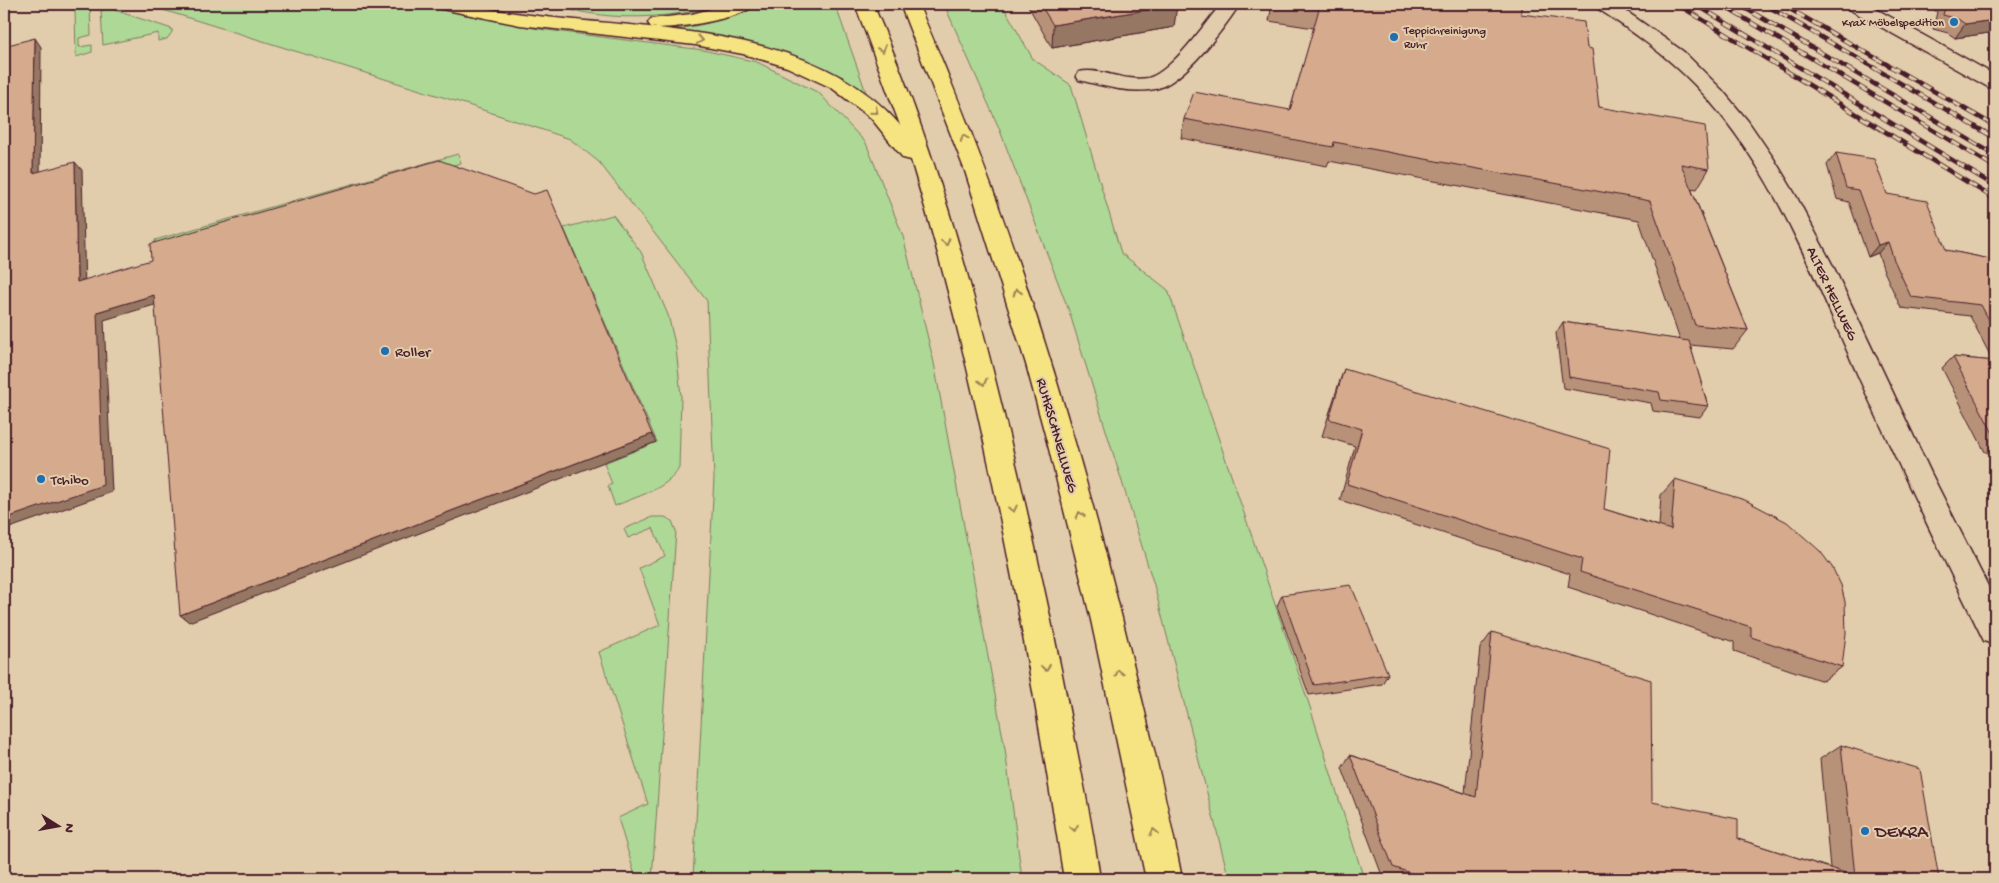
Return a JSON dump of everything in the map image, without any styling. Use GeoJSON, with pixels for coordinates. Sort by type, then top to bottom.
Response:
{"type":"FeatureCollection","features":[{"type":"Feature","properties":{"kind":"highway"},"geometry":{"type":"LineString","coordinates":[[444,4],[492,15],[546,24],[704,40],[766,54],[800,66],[847,90],[884,120],[910,151],[932,195]]}},
{"type":"Feature","properties":{"kind":"highway"},"geometry":{"type":"LineString","coordinates":[[492,4],[592,21],[651,24],[692,20],[746,4]]}},
{"type":"Feature","properties":{"kind":"highway"},"geometry":{"type":"LineString","coordinates":[[864,4],[894,80],[932,195],[959,288],[1002,462],[1041,646],[1082,879]]}},
{"type":"Feature","properties":{"kind":"highway","name":"RUHRSCHNELLWEG"},"geometry":{"type":"LineString","coordinates":[[909,4],[963,134],[982,186],[1036,356],[1103,602],[1164,879]]}},
{"type":"Feature","properties":{"kind":"street"},"geometry":{"type":"LineString","coordinates":[[1086,76],[1138,85],[1156,83],[1173,72],[1231,4]]}},
{"type":"Feature","properties":{"kind":"street","name":"ALTER HELLWEG"},"geometry":{"type":"LineString","coordinates":[[1604,4],[1650,35],[1686,65],[1726,108],[1766,162],[1795,214],[1928,497],[1995,631]]}},
{"type":"Feature","properties":{"kind":"street"},"geometry":{"type":"LineString","coordinates":[[1854,4],[1995,83]]}},
{"type":"Feature","properties":{"kind":"green space"},"geometry":{"type":"Polygon","coordinates":[[[144,4],[425,4],[461,14],[539,29],[703,50],[757,62],[819,93],[866,143],[903,236],[934,363],[1005,749],[1022,879],[693,879],[714,478],[707,301],[599,162],[570,139],[465,104],[144,4]]]}},
{"type":"Feature","properties":{"kind":"green space"},"geometry":{"type":"Polygon","coordinates":[[[543,4],[725,4],[683,13],[639,17],[594,14],[543,4]]]}},
{"type":"Feature","properties":{"kind":"green space"},"geometry":{"type":"Polygon","coordinates":[[[764,4],[835,4],[868,98],[833,72],[781,52],[740,43],[657,30],[685,28],[712,22],[764,4]]]}},
{"type":"Feature","properties":{"kind":"green space"},"geometry":{"type":"Polygon","coordinates":[[[944,4],[1002,4],[1033,59],[1071,85],[1121,253],[1168,290],[1310,707],[1364,879],[1229,879],[1154,585],[1069,311],[999,128],[944,4]]]}},
{"type":"Feature","properties":{"kind":"green space"},"geometry":{"type":"Polygon","coordinates":[[[85,5],[90,6],[91,35],[79,38],[79,47],[92,45],[92,52],[76,57],[75,9],[85,5]]]}},
{"type":"Feature","properties":{"kind":"green space"},"geometry":{"type":"Polygon","coordinates":[[[108,8],[172,29],[172,32],[167,39],[158,41],[158,33],[103,45],[101,11],[108,8]]]}},
{"type":"Feature","properties":{"kind":"green space"},"geometry":{"type":"Polygon","coordinates":[[[458,154],[461,163],[156,250],[155,240],[458,154]]]}},
{"type":"Feature","properties":{"kind":"green space"},"geometry":{"type":"Polygon","coordinates":[[[613,215],[641,252],[668,315],[676,348],[681,396],[679,468],[660,487],[615,506],[608,486],[612,484],[604,463],[657,442],[564,228],[613,215]]]}},
{"type":"Feature","properties":{"kind":"green space"},"geometry":{"type":"Polygon","coordinates":[[[652,517],[665,517],[672,521],[676,531],[652,879],[636,879],[618,818],[648,804],[599,652],[660,625],[639,568],[665,556],[653,528],[628,538],[624,529],[652,517]]]}},
{"type":"Feature","properties":{"kind":"building"},"geometry":{"type":"Polygon","coordinates":[[[1040,4],[1176,4],[1177,5],[1053,25],[1040,4]]]}},
{"type":"Feature","properties":{"kind":"building"},"geometry":{"type":"Polygon","coordinates":[[[1282,4],[1521,4],[1521,14],[1584,22],[1587,48],[1592,49],[1599,107],[1705,126],[1709,169],[1681,164],[1748,330],[1695,325],[1650,201],[1334,142],[1333,147],[1184,119],[1194,92],[1290,110],[1319,9],[1282,4]]]}},
{"type":"Feature","properties":{"kind":"building"},"geometry":{"type":"Polygon","coordinates":[[[1946,4],[1995,4],[1995,20],[1965,24],[1958,19],[1943,15],[1946,4]]]}},
{"type":"Feature","properties":{"kind":"building"},"geometry":{"type":"Polygon","coordinates":[[[35,38],[33,173],[75,162],[77,282],[151,260],[150,244],[439,160],[534,194],[547,190],[652,434],[180,615],[154,295],[97,312],[103,485],[4,519],[4,46],[35,38]]]}},
{"type":"Feature","properties":{"kind":"building"},"geometry":{"type":"Polygon","coordinates":[[[1836,153],[1874,159],[1887,194],[1927,201],[1946,250],[1995,260],[1995,331],[1981,305],[1911,297],[1888,242],[1878,245],[1858,190],[1846,188],[1836,153]]]}},
{"type":"Feature","properties":{"kind":"building"},"geometry":{"type":"Polygon","coordinates":[[[1563,322],[1689,341],[1708,406],[1661,400],[1659,392],[1569,377],[1563,322]]]}},
{"type":"Feature","properties":{"kind":"building"},"geometry":{"type":"Polygon","coordinates":[[[1953,357],[1995,361],[1995,437],[1953,357]]]}},
{"type":"Feature","properties":{"kind":"building"},"geometry":{"type":"Polygon","coordinates":[[[1344,369],[1610,449],[1604,509],[1671,530],[1675,479],[1745,500],[1787,522],[1820,551],[1832,567],[1841,585],[1845,602],[1846,633],[1842,667],[1751,637],[1751,627],[1580,572],[1582,559],[1347,484],[1362,429],[1329,419],[1344,369]]]}},
{"type":"Feature","properties":{"kind":"building"},"geometry":{"type":"Polygon","coordinates":[[[1351,585],[1388,674],[1314,685],[1282,595],[1351,585]]]}},
{"type":"Feature","properties":{"kind":"building"},"geometry":{"type":"Polygon","coordinates":[[[1492,632],[1651,680],[1652,802],[1738,819],[1738,839],[1855,876],[1841,745],[1920,769],[1939,879],[1428,879],[1393,867],[1350,755],[1476,797],[1492,632]]]}},
{"type":"Feature","properties":{"kind":"railway"},"geometry":{"type":"LineString","coordinates":[[1677,4],[1995,199]]}},
{"type":"Feature","properties":{"kind":"railway"},"geometry":{"type":"LineString","coordinates":[[1695,4],[1995,186]]}},
{"type":"Feature","properties":{"kind":"railway"},"geometry":{"type":"LineString","coordinates":[[1720,4],[1995,167]]}},
{"type":"Feature","properties":{"kind":"railway"},"geometry":{"type":"LineString","coordinates":[[1738,4],[1995,155]]}},
{"type":"Feature","properties":{"kind":"railway"},"geometry":{"type":"LineString","coordinates":[[1764,4],[1995,138]]}},
{"type":"Feature","properties":{"kind":"railway"},"geometry":{"type":"LineString","coordinates":[[1781,4],[1995,126]]}},
{"type":"Feature","properties":{"kind":"place","name":"Krax Möbelspedition"},"geometry":{"type":"Point","coordinates":[1954,22]}},
{"type":"Feature","properties":{"kind":"place","name":"Teppichreinigung Ruhr"},"geometry":{"type":"Point","coordinates":[1394,37]}},
{"type":"Feature","properties":{"kind":"place","name":"Roller"},"geometry":{"type":"Point","coordinates":[385,351]}},
{"type":"Feature","properties":{"kind":"place","name":"Tchibo"},"geometry":{"type":"Point","coordinates":[41,479]}},
{"type":"Feature","properties":{"kind":"place","name":"DEKRA"},"geometry":{"type":"Point","coordinates":[1865,831]}}]}
